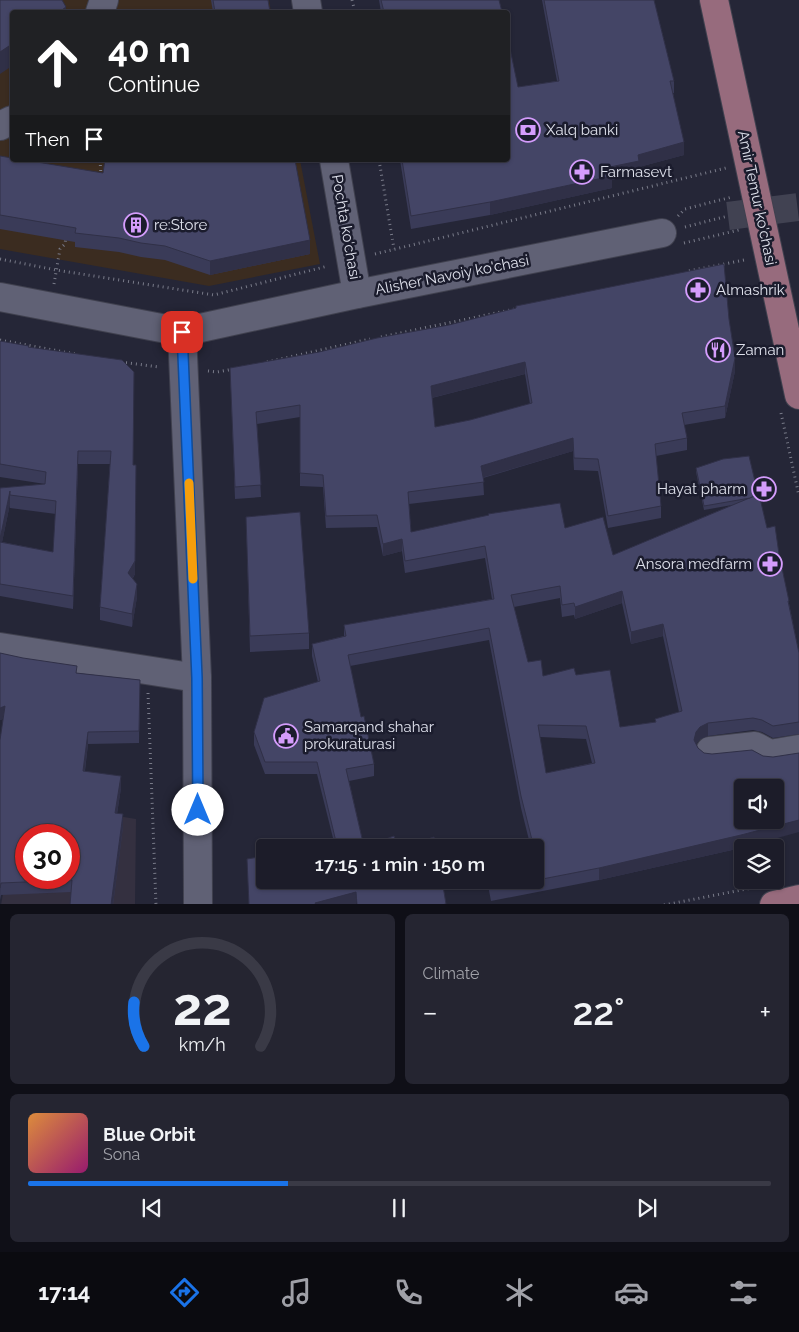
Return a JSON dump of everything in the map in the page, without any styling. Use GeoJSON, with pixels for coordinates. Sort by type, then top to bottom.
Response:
{"type":"FeatureCollection","features":[{"type":"Feature","properties":{"kind":"main road","name":"Amir Temur ko'chasi"},"geometry":{"type":"LineString","coordinates":[[714,0],[799,395]]}},
{"type":"Feature","properties":{"kind":"main road"},"geometry":{"type":"LineString","coordinates":[[770,895],[799,900]]}},
{"type":"Feature","properties":{"kind":"street","name":"Pochta ko'chasi"},"geometry":{"type":"LineString","coordinates":[[334,162],[357,294]]}},
{"type":"Feature","properties":{"kind":"street","name":"Alisher Navoiy ko'chasi"},"geometry":{"type":"LineString","coordinates":[[0,297],[182,332],[357,294],[662,232]]}},
{"type":"Feature","properties":{"kind":"street"},"geometry":{"type":"LineString","coordinates":[[182,332],[197,678],[198,904]]}},
{"type":"Feature","properties":{"kind":"street"},"geometry":{"type":"LineString","coordinates":[[0,647],[197,678]]}},
{"type":"Feature","properties":{"kind":"street"},"geometry":{"type":"LineString","coordinates":[[710,752],[755,746],[770,754],[799,749]]}},
{"type":"Feature","properties":{"kind":"path"},"geometry":{"type":"LineString","coordinates":[[92,180],[101,175],[100,162]]}},
{"type":"Feature","properties":{"kind":"path"},"geometry":{"type":"LineString","coordinates":[[379,162],[394,248]]}},
{"type":"Feature","properties":{"kind":"path"},"geometry":{"type":"LineString","coordinates":[[0,258],[56,270],[214,295],[394,248],[728,167]]}},
{"type":"Feature","properties":{"kind":"path"},"geometry":{"type":"LineString","coordinates":[[662,232],[685,209],[734,197]]}},
{"type":"Feature","properties":{"kind":"path"},"geometry":{"type":"LineString","coordinates":[[662,232],[728,216]]}},
{"type":"Feature","properties":{"kind":"path"},"geometry":{"type":"LineString","coordinates":[[662,232],[682,244],[741,230]]}},
{"type":"Feature","properties":{"kind":"path"},"geometry":{"type":"LineString","coordinates":[[50,306],[60,249],[65,244],[67,235]]}},
{"type":"Feature","properties":{"kind":"path"},"geometry":{"type":"LineString","coordinates":[[680,273],[748,259]]}},
{"type":"Feature","properties":{"kind":"path"},"geometry":{"type":"LineString","coordinates":[[265,362],[516,308]]}},
{"type":"Feature","properties":{"kind":"path"},"geometry":{"type":"LineString","coordinates":[[0,340],[78,354]]}},
{"type":"Feature","properties":{"kind":"path"},"geometry":{"type":"LineString","coordinates":[[118,361],[217,372],[236,368]]}},
{"type":"Feature","properties":{"kind":"path"},"geometry":{"type":"LineString","coordinates":[[147,670],[156,904]]}},
{"type":"Feature","properties":{"kind":"path"},"geometry":{"type":"LineString","coordinates":[[664,904],[770,895]]}},
{"type":"Feature","properties":{"kind":"shaded area"},"geometry":{"type":"Polygon","coordinates":[[[0,0],[269,0],[271,10],[10,10],[10,162],[300,162],[320,264],[209,286],[0,249],[0,0]]]}},
{"type":"Feature","properties":{"kind":"shaded area"},"geometry":{"type":"Polygon","coordinates":[[[20,800],[136,819],[135,904],[1,904],[15,828],[15,889],[80,889],[80,824],[16,824],[20,800]]]}},
{"type":"Feature","properties":{"kind":"building"},"geometry":{"type":"Polygon","coordinates":[[[0,0],[62,0],[66,7],[62,10],[10,10],[10,45],[0,52],[0,0]]]}},
{"type":"Feature","properties":{"kind":"building"},"geometry":{"type":"Polygon","coordinates":[[[213,0],[268,0],[270,10],[215,10],[213,0]]]}},
{"type":"Feature","properties":{"kind":"building"},"geometry":{"type":"Polygon","coordinates":[[[381,0],[499,0],[502,10],[384,10],[381,0]]]}},
{"type":"Feature","properties":{"kind":"building"},"geometry":{"type":"Polygon","coordinates":[[[544,0],[654,0],[674,81],[670,81],[684,142],[638,155],[639,161],[610,167],[612,176],[490,202],[411,216],[402,162],[510,162],[510,49],[518,87],[559,81],[544,0]]]}},
{"type":"Feature","properties":{"kind":"building"},"geometry":{"type":"Polygon","coordinates":[[[0,156],[10,158],[10,162],[37,162],[103,173],[105,162],[295,162],[310,240],[210,261],[165,246],[75,233],[76,228],[0,215],[0,156]]]}},
{"type":"Feature","properties":{"kind":"building"},"geometry":{"type":"Polygon","coordinates":[[[724,264],[735,358],[725,406],[682,413],[687,438],[655,444],[661,506],[608,516],[598,459],[574,458],[573,438],[481,466],[484,482],[408,492],[411,532],[488,514],[560,503],[565,528],[603,517],[613,555],[759,494],[767,528],[775,526],[799,653],[799,722],[773,726],[753,718],[708,723],[700,727],[696,732],[694,740],[698,748],[704,753],[712,754],[752,750],[763,756],[773,757],[799,753],[799,820],[784,824],[784,779],[734,779],[734,829],[764,829],[599,868],[544,879],[544,839],[532,839],[521,796],[489,628],[348,655],[361,717],[364,716],[374,764],[346,769],[362,839],[335,839],[317,762],[265,762],[254,732],[264,698],[320,681],[312,644],[346,636],[344,625],[494,599],[485,546],[405,561],[402,539],[383,544],[377,515],[326,516],[323,475],[300,473],[300,405],[256,412],[261,485],[235,487],[230,368],[449,325],[516,308],[516,306],[724,264]],[[525,362],[431,386],[435,427],[470,420],[532,403],[525,362]],[[560,586],[511,595],[528,662],[541,660],[543,676],[574,668],[576,675],[610,670],[620,727],[656,722],[655,719],[682,711],[663,624],[631,632],[622,591],[575,607],[574,603],[562,605],[560,586]],[[538,725],[546,773],[595,763],[586,726],[538,725]]]}},
{"type":"Feature","properties":{"kind":"building"},"geometry":{"type":"Polygon","coordinates":[[[0,341],[28,347],[122,360],[134,372],[133,465],[136,465],[135,561],[128,573],[137,584],[132,614],[100,607],[111,451],[78,451],[73,596],[0,584],[0,542],[53,552],[56,501],[10,495],[10,491],[0,539],[0,488],[45,484],[46,472],[0,464],[0,341]]]}},
{"type":"Feature","properties":{"kind":"building"},"geometry":{"type":"Polygon","coordinates":[[[749,456],[758,494],[750,498],[704,506],[696,468],[723,459],[749,456]]]}},
{"type":"Feature","properties":{"kind":"building"},"geometry":{"type":"Polygon","coordinates":[[[300,512],[309,633],[250,636],[246,517],[300,512]]]}},
{"type":"Feature","properties":{"kind":"building"},"geometry":{"type":"Polygon","coordinates":[[[0,653],[77,666],[76,673],[140,680],[139,731],[88,732],[83,771],[121,776],[115,813],[123,814],[111,904],[70,904],[71,889],[80,889],[80,824],[15,824],[15,882],[1,883],[0,888],[0,740],[5,706],[0,708],[0,653]]]}},
{"type":"Feature","properties":{"kind":"building"},"geometry":{"type":"Polygon","coordinates":[[[256,858],[256,889],[444,889],[446,904],[357,904],[356,892],[316,904],[249,904],[247,859],[256,858]]]}},
{"type":"Feature","properties":{"kind":"tunnel"},"geometry":{"type":"LineString","coordinates":[[728,216],[799,207]]}},
{"type":"Feature","properties":{"kind":"slow traffic"},"geometry":{"type":"LineString","coordinates":[[189,483],[193,579]]}},
{"type":"Feature","properties":{"kind":"place","name":"Xalq banki"},"geometry":{"type":"Point","coordinates":[528,130]}},
{"type":"Feature","properties":{"kind":"place","name":"Farmasevt"},"geometry":{"type":"Point","coordinates":[582,172]}},
{"type":"Feature","properties":{"kind":"place","name":"re:Store"},"geometry":{"type":"Point","coordinates":[136,225]}},
{"type":"Feature","properties":{"kind":"place","name":"Almashrik"},"geometry":{"type":"Point","coordinates":[698,290]}},
{"type":"Feature","properties":{"kind":"place","name":"Zaman"},"geometry":{"type":"Point","coordinates":[718,350]}},
{"type":"Feature","properties":{"kind":"place","name":"Hayat pharm"},"geometry":{"type":"Point","coordinates":[764,489]}},
{"type":"Feature","properties":{"kind":"place","name":"Ansora medfarm"},"geometry":{"type":"Point","coordinates":[770,564]}},
{"type":"Feature","properties":{"kind":"place","name":"Samarqand shahar prokuraturasi"},"geometry":{"type":"Point","coordinates":[286,736]}},
{"type":"Feature","properties":{"kind":"route"},"geometry":{"type":"LineString","coordinates":[[182,332],[197,678],[198,810]]}}]}
